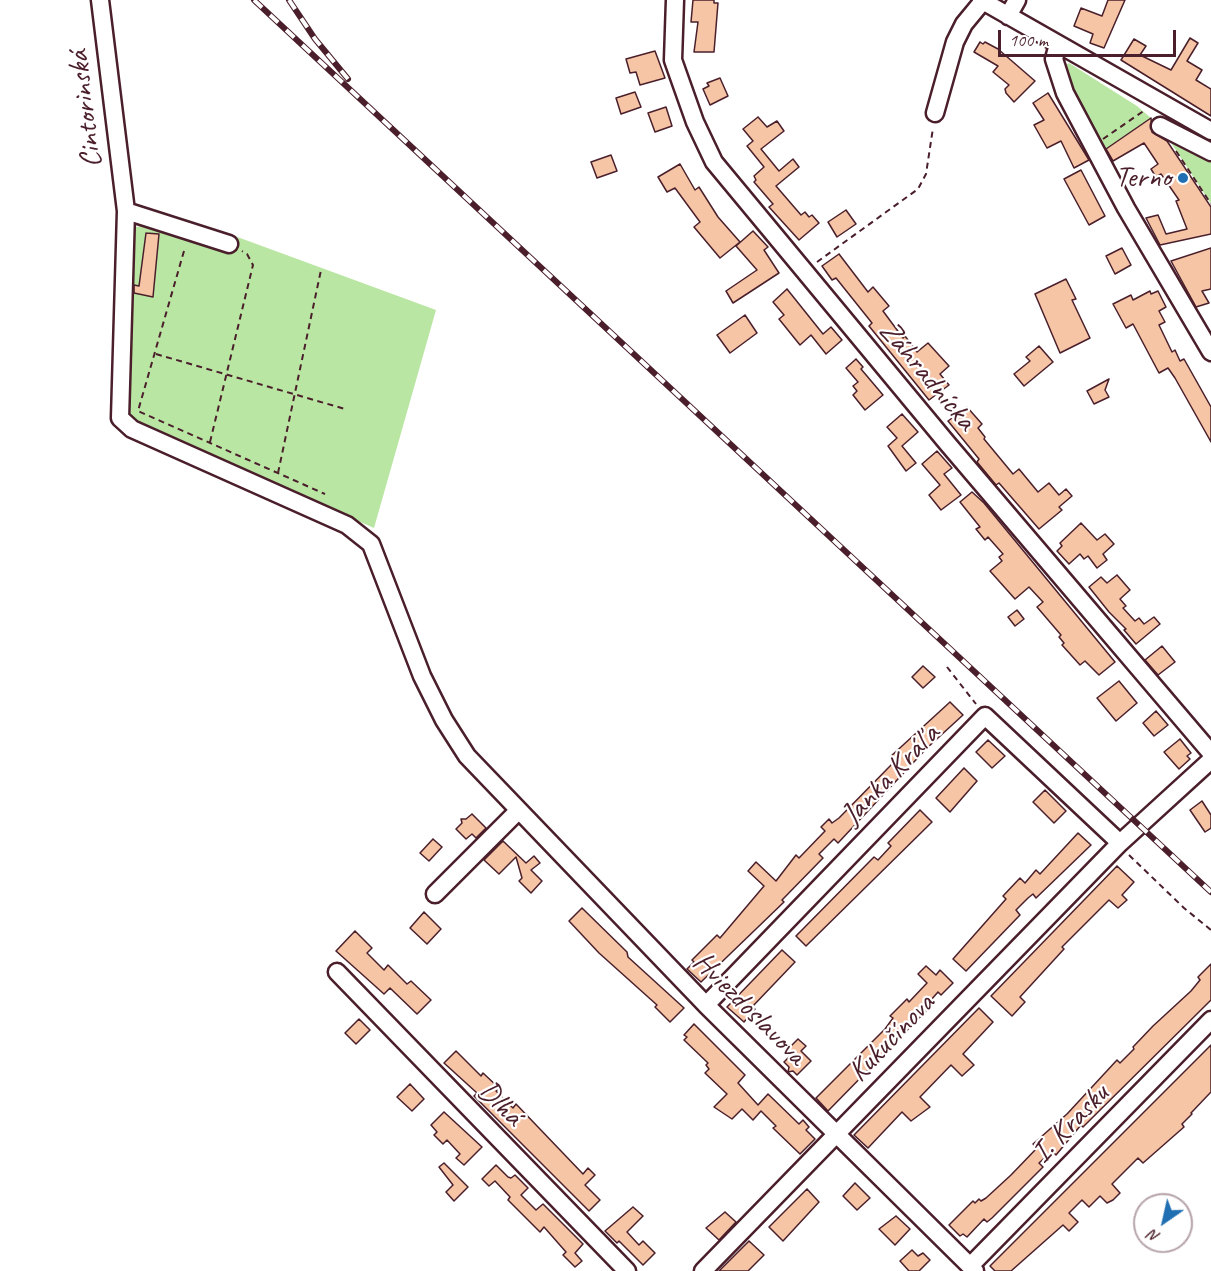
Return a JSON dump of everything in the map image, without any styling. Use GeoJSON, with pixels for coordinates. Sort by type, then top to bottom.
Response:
{"type":"FeatureCollection","features":[{"type":"Feature","properties":{"kind":"street","name":"Cintorinská"},"geometry":{"type":"LineString","coordinates":[[100,0],[126,211],[120,418]]}},
{"type":"Feature","properties":{"kind":"street","name":"Záhradnícka"},"geometry":{"type":"LineString","coordinates":[[675,0],[673,60],[695,122],[714,162],[1211,753]]}},
{"type":"Feature","properties":{"kind":"street"},"geometry":{"type":"LineString","coordinates":[[935,113],[955,42],[964,24],[992,5],[1017,0]]}},
{"type":"Feature","properties":{"kind":"street"},"geometry":{"type":"LineString","coordinates":[[992,5],[1211,131]]}},
{"type":"Feature","properties":{"kind":"street"},"geometry":{"type":"LineString","coordinates":[[1058,44],[1054,59],[1065,93],[1147,245],[1211,352]]}},
{"type":"Feature","properties":{"kind":"street"},"geometry":{"type":"LineString","coordinates":[[1160,126],[1211,152]]}},
{"type":"Feature","properties":{"kind":"street"},"geometry":{"type":"LineString","coordinates":[[126,211],[229,244]]}},
{"type":"Feature","properties":{"kind":"street","name":"Hviezdoslavova"},"geometry":{"type":"LineString","coordinates":[[120,418],[132,429],[347,525],[371,544],[422,676],[439,711],[467,756],[706,1005],[973,1268]]}},
{"type":"Feature","properties":{"kind":"street"},"geometry":{"type":"LineString","coordinates":[[986,716],[1120,843]]}},
{"type":"Feature","properties":{"kind":"street","name":"Janka Kráľa"},"geometry":{"type":"LineString","coordinates":[[706,1005],[986,716]]}},
{"type":"Feature","properties":{"kind":"street","name":"Kukučínova"},"geometry":{"type":"LineString","coordinates":[[703,1271],[1120,843],[1211,760]]}},
{"type":"Feature","properties":{"kind":"street"},"geometry":{"type":"LineString","coordinates":[[435,894],[518,811]]}},
{"type":"Feature","properties":{"kind":"street","name":"Dlhá"},"geometry":{"type":"LineString","coordinates":[[337,972],[627,1271]]}},
{"type":"Feature","properties":{"kind":"street","name":"I. Krasku"},"geometry":{"type":"LineString","coordinates":[[973,1268],[1211,1020]]}},
{"type":"Feature","properties":{"kind":"path"},"geometry":{"type":"LineString","coordinates":[[1093,146],[1145,110]]}},
{"type":"Feature","properties":{"kind":"path"},"geometry":{"type":"LineString","coordinates":[[805,271],[918,189],[926,174],[935,113]]}},
{"type":"Feature","properties":{"kind":"path"},"geometry":{"type":"LineString","coordinates":[[1172,144],[1211,204]]}},
{"type":"Feature","properties":{"kind":"path"},"geometry":{"type":"LineString","coordinates":[[210,442],[253,265],[247,254],[229,244]]}},
{"type":"Feature","properties":{"kind":"path"},"geometry":{"type":"LineString","coordinates":[[184,251],[138,411],[325,494]]}},
{"type":"Feature","properties":{"kind":"path"},"geometry":{"type":"LineString","coordinates":[[278,473],[321,270]]}},
{"type":"Feature","properties":{"kind":"path"},"geometry":{"type":"LineString","coordinates":[[156,354],[345,409]]}},
{"type":"Feature","properties":{"kind":"path"},"geometry":{"type":"LineString","coordinates":[[947,667],[986,716]]}},
{"type":"Feature","properties":{"kind":"path"},"geometry":{"type":"LineString","coordinates":[[1120,843],[1124,851],[1184,908],[1211,930]]}},
{"type":"Feature","properties":{"kind":"green space"},"geometry":{"type":"Polygon","coordinates":[[[1069,63],[1137,106],[1151,118],[1105,150],[1063,67],[1069,63]]]}},
{"type":"Feature","properties":{"kind":"green space"},"geometry":{"type":"Polygon","coordinates":[[[1181,121],[1211,138],[1211,204],[1160,126],[1174,132],[1181,121]]]}},
{"type":"Feature","properties":{"kind":"green space"},"geometry":{"type":"Polygon","coordinates":[[[141,226],[226,252],[232,235],[436,310],[374,528],[127,420],[127,229],[141,226]]]}},
{"type":"Feature","properties":{"kind":"building"},"geometry":{"type":"Polygon","coordinates":[[[693,0],[714,0],[714,3],[718,3],[714,52],[694,52],[698,22],[691,22],[693,0]]]}},
{"type":"Feature","properties":{"kind":"building"},"geometry":{"type":"Polygon","coordinates":[[[1108,0],[1125,0],[1104,48],[1090,43],[1093,34],[1074,26],[1081,8],[1102,16],[1108,0]]]}},
{"type":"Feature","properties":{"kind":"building"},"geometry":{"type":"Polygon","coordinates":[[[1190,38],[1198,43],[1187,61],[1202,70],[1196,80],[1211,89],[1211,116],[1121,60],[1134,39],[1146,46],[1140,55],[1171,70],[1190,38]]]}},
{"type":"Feature","properties":{"kind":"building"},"geometry":{"type":"Polygon","coordinates":[[[980,42],[983,44],[985,42],[998,49],[1035,81],[1014,102],[1006,93],[1005,89],[1009,85],[993,72],[998,66],[974,52],[980,42]]]}},
{"type":"Feature","properties":{"kind":"building"},"geometry":{"type":"Polygon","coordinates":[[[655,51],[665,78],[640,85],[636,72],[630,73],[626,59],[655,51]]]}},
{"type":"Feature","properties":{"kind":"building"},"geometry":{"type":"Polygon","coordinates":[[[720,78],[728,96],[710,105],[703,89],[709,86],[707,83],[720,78]]]}},
{"type":"Feature","properties":{"kind":"building"},"geometry":{"type":"Polygon","coordinates":[[[635,92],[641,107],[621,114],[616,98],[635,92]]]}},
{"type":"Feature","properties":{"kind":"building"},"geometry":{"type":"Polygon","coordinates":[[[1048,93],[1089,160],[1074,168],[1061,141],[1047,148],[1034,125],[1044,120],[1033,103],[1048,93]]]}},
{"type":"Feature","properties":{"kind":"building"},"geometry":{"type":"Polygon","coordinates":[[[666,107],[672,126],[655,132],[648,113],[666,107]]]}},
{"type":"Feature","properties":{"kind":"building"},"geometry":{"type":"Polygon","coordinates":[[[758,117],[767,127],[777,121],[784,131],[761,149],[779,171],[793,159],[799,167],[776,186],[801,215],[805,212],[809,217],[812,215],[819,223],[799,240],[769,207],[773,204],[754,182],[756,180],[754,176],[764,167],[747,146],[753,141],[743,129],[758,117]]]}},
{"type":"Feature","properties":{"kind":"building"},"geometry":{"type":"Polygon","coordinates":[[[1151,118],[1152,132],[1167,141],[1211,207],[1211,234],[1160,245],[1146,218],[1158,215],[1166,234],[1187,229],[1176,201],[1179,200],[1161,174],[1156,177],[1151,169],[1158,164],[1144,143],[1113,161],[1106,149],[1151,118]]]}},
{"type":"Feature","properties":{"kind":"building"},"geometry":{"type":"Polygon","coordinates":[[[611,155],[617,171],[597,178],[591,162],[611,155]]]}},
{"type":"Feature","properties":{"kind":"building"},"geometry":{"type":"Polygon","coordinates":[[[680,164],[695,190],[699,187],[718,217],[740,242],[720,258],[694,227],[700,222],[675,188],[667,192],[658,177],[680,164]]]}},
{"type":"Feature","properties":{"kind":"building"},"geometry":{"type":"Polygon","coordinates":[[[1081,170],[1105,216],[1089,225],[1064,179],[1081,170]]]}},
{"type":"Feature","properties":{"kind":"building"},"geometry":{"type":"Polygon","coordinates":[[[846,210],[856,224],[837,237],[828,222],[846,210]]]}},
{"type":"Feature","properties":{"kind":"building"},"geometry":{"type":"Polygon","coordinates":[[[753,231],[768,247],[764,250],[779,273],[733,303],[726,291],[757,270],[736,246],[753,231]]]}},
{"type":"Feature","properties":{"kind":"building"},"geometry":{"type":"Polygon","coordinates":[[[146,233],[159,234],[153,297],[134,293],[134,285],[139,286],[146,233]]]}},
{"type":"Feature","properties":{"kind":"building"},"geometry":{"type":"Polygon","coordinates":[[[1122,248],[1131,265],[1115,274],[1106,256],[1122,248]]]}},
{"type":"Feature","properties":{"kind":"building"},"geometry":{"type":"Polygon","coordinates":[[[1211,248],[1211,289],[1202,291],[1209,303],[1196,307],[1171,261],[1211,248]]]}},
{"type":"Feature","properties":{"kind":"building"},"geometry":{"type":"Polygon","coordinates":[[[839,254],[868,292],[873,287],[889,306],[883,311],[903,338],[905,336],[917,352],[928,343],[949,366],[940,374],[949,385],[929,400],[869,326],[872,323],[836,278],[832,280],[822,266],[839,254]]]}},
{"type":"Feature","properties":{"kind":"building"},"geometry":{"type":"Polygon","coordinates":[[[1066,279],[1076,299],[1072,300],[1090,338],[1060,353],[1035,294],[1066,279]]]}},
{"type":"Feature","properties":{"kind":"building"},"geometry":{"type":"Polygon","coordinates":[[[787,289],[823,334],[831,327],[842,340],[826,354],[811,335],[800,345],[779,319],[784,315],[773,302],[787,289]]]}},
{"type":"Feature","properties":{"kind":"building"},"geometry":{"type":"Polygon","coordinates":[[[1150,291],[1151,294],[1158,291],[1166,307],[1159,311],[1165,322],[1159,325],[1172,352],[1175,350],[1180,361],[1184,359],[1211,407],[1211,442],[1168,368],[1159,373],[1133,324],[1126,328],[1113,304],[1131,295],[1133,300],[1150,291]]]}},
{"type":"Feature","properties":{"kind":"building"},"geometry":{"type":"Polygon","coordinates":[[[745,315],[757,333],[730,353],[717,335],[745,315]]]}},
{"type":"Feature","properties":{"kind":"building"},"geometry":{"type":"Polygon","coordinates":[[[1039,346],[1053,362],[1024,386],[1014,374],[1030,361],[1026,357],[1039,346]]]}},
{"type":"Feature","properties":{"kind":"building"},"geometry":{"type":"Polygon","coordinates":[[[856,359],[863,367],[861,369],[883,395],[865,410],[853,395],[857,391],[853,386],[858,382],[846,368],[856,359]]]}},
{"type":"Feature","properties":{"kind":"building"},"geometry":{"type":"Polygon","coordinates":[[[1109,379],[1105,390],[1109,397],[1094,404],[1087,391],[1109,379]]]}},
{"type":"Feature","properties":{"kind":"building"},"geometry":{"type":"Polygon","coordinates":[[[967,407],[982,424],[978,428],[985,437],[984,439],[1013,474],[1019,469],[1038,492],[1049,483],[1059,495],[1066,489],[1072,496],[1059,507],[1062,510],[1039,529],[999,483],[996,485],[977,462],[979,459],[948,421],[967,407]]]}},
{"type":"Feature","properties":{"kind":"building"},"geometry":{"type":"Polygon","coordinates":[[[902,414],[918,432],[902,446],[916,463],[906,471],[888,446],[897,438],[887,427],[902,414]]]}},
{"type":"Feature","properties":{"kind":"building"},"geometry":{"type":"Polygon","coordinates":[[[937,451],[952,468],[944,474],[961,495],[941,510],[929,495],[940,485],[922,464],[937,451]]]}},
{"type":"Feature","properties":{"kind":"building"},"geometry":{"type":"Polygon","coordinates":[[[972,492],[984,503],[1115,662],[1099,675],[1085,661],[1080,665],[1062,645],[1064,643],[1059,637],[1061,635],[1037,607],[1043,602],[1029,587],[1015,599],[990,571],[1002,561],[999,557],[1003,554],[988,537],[985,540],[976,529],[980,527],[960,502],[972,492]]]}},
{"type":"Feature","properties":{"kind":"building"},"geometry":{"type":"Polygon","coordinates":[[[1081,523],[1097,540],[1105,534],[1114,544],[1103,554],[1107,560],[1097,568],[1088,556],[1084,559],[1080,554],[1069,564],[1057,551],[1062,546],[1060,543],[1081,523]]]}},
{"type":"Feature","properties":{"kind":"building"},"geometry":{"type":"Polygon","coordinates":[[[1117,575],[1130,590],[1120,599],[1126,606],[1123,608],[1135,621],[1139,618],[1144,624],[1154,617],[1160,624],[1136,644],[1124,630],[1126,629],[1089,587],[1101,577],[1107,583],[1117,575]]]}},
{"type":"Feature","properties":{"kind":"building"},"geometry":{"type":"Polygon","coordinates":[[[1017,610],[1024,619],[1015,626],[1008,617],[1017,610]]]}},
{"type":"Feature","properties":{"kind":"building"},"geometry":{"type":"Polygon","coordinates":[[[1162,646],[1175,662],[1158,675],[1145,660],[1162,646]]]}},
{"type":"Feature","properties":{"kind":"building"},"geometry":{"type":"Polygon","coordinates":[[[923,666],[935,677],[923,688],[912,677],[923,666]]]}},
{"type":"Feature","properties":{"kind":"building"},"geometry":{"type":"Polygon","coordinates":[[[1119,681],[1137,703],[1116,721],[1097,698],[1119,681]]]}},
{"type":"Feature","properties":{"kind":"building"},"geometry":{"type":"Polygon","coordinates":[[[950,702],[963,715],[927,748],[838,843],[834,839],[819,854],[823,858],[782,900],[784,902],[701,982],[687,969],[694,962],[692,960],[717,935],[720,938],[764,886],[748,871],[756,862],[776,881],[796,855],[799,858],[825,831],[821,827],[829,819],[832,823],[839,818],[894,762],[890,757],[950,702]]]}},
{"type":"Feature","properties":{"kind":"building"},"geometry":{"type":"Polygon","coordinates":[[[1156,711],[1168,725],[1154,736],[1143,723],[1156,711]]]}},
{"type":"Feature","properties":{"kind":"building"},"geometry":{"type":"Polygon","coordinates":[[[1180,739],[1191,753],[1187,756],[1190,759],[1179,769],[1164,752],[1180,739]]]}},
{"type":"Feature","properties":{"kind":"building"},"geometry":{"type":"Polygon","coordinates":[[[988,740],[1005,756],[992,768],[976,752],[988,740]]]}},
{"type":"Feature","properties":{"kind":"building"},"geometry":{"type":"Polygon","coordinates":[[[964,768],[977,781],[950,812],[936,798],[964,768]]]}},
{"type":"Feature","properties":{"kind":"building"},"geometry":{"type":"Polygon","coordinates":[[[1045,790],[1066,811],[1054,823],[1033,802],[1045,790]]]}},
{"type":"Feature","properties":{"kind":"building"},"geometry":{"type":"Polygon","coordinates":[[[1202,801],[1211,815],[1211,828],[1205,832],[1190,810],[1202,801]]]}},
{"type":"Feature","properties":{"kind":"building"},"geometry":{"type":"Polygon","coordinates":[[[920,810],[932,822],[806,946],[796,936],[874,857],[878,860],[891,846],[888,843],[920,810]]]}},
{"type":"Feature","properties":{"kind":"building"},"geometry":{"type":"Polygon","coordinates":[[[472,814],[486,828],[476,838],[472,834],[466,839],[456,829],[462,823],[461,819],[466,819],[472,814]]]}},
{"type":"Feature","properties":{"kind":"building"},"geometry":{"type":"Polygon","coordinates":[[[1078,833],[1091,845],[1036,898],[1033,894],[1016,910],[1020,915],[966,971],[953,959],[1006,899],[1003,896],[1020,878],[1025,883],[1036,870],[1040,874],[1078,833]]]}},
{"type":"Feature","properties":{"kind":"building"},"geometry":{"type":"Polygon","coordinates":[[[433,839],[442,847],[429,861],[420,853],[433,839]]]}},
{"type":"Feature","properties":{"kind":"building"},"geometry":{"type":"Polygon","coordinates":[[[503,841],[526,863],[534,856],[540,863],[531,870],[542,881],[531,893],[519,881],[522,878],[516,857],[499,874],[484,860],[503,841]]]}},
{"type":"Feature","properties":{"kind":"building"},"geometry":{"type":"Polygon","coordinates":[[[1117,866],[1134,882],[1122,895],[1127,900],[1118,908],[1109,900],[1062,947],[1064,949],[1020,997],[1025,1002],[1012,1016],[991,996],[1117,866]]]}},
{"type":"Feature","properties":{"kind":"building"},"geometry":{"type":"Polygon","coordinates":[[[582,908],[627,952],[628,957],[684,1008],[670,1022],[655,1007],[657,1005],[599,953],[569,921],[582,908]]]}},
{"type":"Feature","properties":{"kind":"building"},"geometry":{"type":"Polygon","coordinates":[[[424,912],[441,929],[427,944],[410,928],[424,912]]]}},
{"type":"Feature","properties":{"kind":"building"},"geometry":{"type":"Polygon","coordinates":[[[355,931],[372,948],[367,953],[384,970],[388,965],[407,984],[411,981],[431,1000],[417,1014],[390,988],[384,994],[336,951],[355,931]]]}},
{"type":"Feature","properties":{"kind":"building"},"geometry":{"type":"Polygon","coordinates":[[[782,950],[795,962],[752,1007],[755,1009],[744,1022],[727,1007],[782,950]]]}},
{"type":"Feature","properties":{"kind":"building"},"geometry":{"type":"Polygon","coordinates":[[[1211,964],[1211,1000],[1083,1127],[1081,1125],[1056,1155],[1052,1151],[1039,1163],[1043,1167],[992,1218],[987,1222],[984,1219],[967,1237],[963,1234],[960,1236],[949,1225],[973,1201],[975,1203],[979,1199],[981,1201],[986,1198],[1011,1175],[1037,1148],[1033,1144],[1067,1114],[1117,1060],[1120,1063],[1134,1049],[1133,1047],[1153,1026],[1191,991],[1200,980],[1198,977],[1211,964]]]}},
{"type":"Feature","properties":{"kind":"building"},"geometry":{"type":"Polygon","coordinates":[[[926,966],[936,975],[940,970],[953,983],[941,995],[938,992],[923,1009],[926,1011],[828,1111],[816,1098],[885,1029],[893,1018],[890,1016],[907,999],[909,1002],[927,983],[918,974],[926,966]]]}},
{"type":"Feature","properties":{"kind":"building"},"geometry":{"type":"Polygon","coordinates":[[[979,1008],[993,1022],[963,1054],[974,1065],[962,1076],[951,1065],[920,1097],[930,1107],[911,1121],[902,1112],[868,1148],[854,1135],[979,1008]]]}},
{"type":"Feature","properties":{"kind":"building"},"geometry":{"type":"Polygon","coordinates":[[[359,1019],[370,1030],[356,1044],[345,1033],[359,1019]]]}},
{"type":"Feature","properties":{"kind":"building"},"geometry":{"type":"Polygon","coordinates":[[[694,1024],[745,1075],[738,1083],[758,1105],[768,1094],[799,1124],[803,1120],[809,1127],[806,1130],[815,1139],[800,1154],[773,1128],[776,1126],[761,1111],[753,1120],[742,1109],[732,1119],[714,1107],[727,1094],[705,1073],[709,1069],[706,1065],[708,1063],[684,1040],[687,1037],[684,1035],[694,1024]]]}},
{"type":"Feature","properties":{"kind":"building"},"geometry":{"type":"Polygon","coordinates":[[[798,1039],[806,1046],[801,1051],[811,1061],[797,1075],[793,1071],[788,1072],[789,1067],[784,1062],[793,1053],[788,1049],[798,1039]]]}},
{"type":"Feature","properties":{"kind":"building"},"geometry":{"type":"Polygon","coordinates":[[[1211,1045],[1211,1092],[1182,1124],[1184,1127],[1143,1163],[1138,1158],[1112,1184],[1120,1193],[1113,1200],[1107,1203],[1100,1196],[1089,1207],[1082,1200],[1069,1213],[1078,1222],[1069,1231],[1063,1225],[1011,1271],[995,1271],[990,1266],[1211,1045]]]}},
{"type":"Feature","properties":{"kind":"building"},"geometry":{"type":"Polygon","coordinates":[[[456,1051],[481,1076],[483,1073],[499,1088],[496,1091],[513,1108],[516,1104],[583,1174],[588,1168],[595,1175],[585,1185],[600,1200],[589,1211],[474,1096],[477,1093],[444,1063],[456,1051]]]}},
{"type":"Feature","properties":{"kind":"building"},"geometry":{"type":"Polygon","coordinates":[[[410,1084],[424,1099],[412,1111],[397,1097],[410,1084]]]}},
{"type":"Feature","properties":{"kind":"building"},"geometry":{"type":"Polygon","coordinates":[[[444,1112],[482,1147],[464,1165],[456,1158],[460,1154],[447,1140],[443,1144],[434,1135],[437,1132],[431,1125],[444,1112]]]}},
{"type":"Feature","properties":{"kind":"building"},"geometry":{"type":"Polygon","coordinates":[[[444,1163],[468,1187],[454,1201],[446,1192],[453,1185],[439,1167],[444,1163]]]}},
{"type":"Feature","properties":{"kind":"building"},"geometry":{"type":"Polygon","coordinates":[[[496,1165],[508,1177],[515,1175],[528,1188],[521,1195],[536,1210],[543,1204],[583,1244],[575,1253],[582,1261],[575,1267],[563,1255],[566,1252],[544,1227],[540,1232],[508,1200],[510,1197],[495,1181],[489,1186],[482,1179],[496,1165]]]}},
{"type":"Feature","properties":{"kind":"building"},"geometry":{"type":"Polygon","coordinates":[[[855,1183],[870,1198],[857,1210],[843,1196],[855,1183]]]}},
{"type":"Feature","properties":{"kind":"building"},"geometry":{"type":"Polygon","coordinates":[[[807,1189],[819,1202],[783,1241],[769,1227],[807,1189]]]}},
{"type":"Feature","properties":{"kind":"building"},"geometry":{"type":"Polygon","coordinates":[[[633,1207],[643,1216],[627,1232],[639,1245],[643,1241],[655,1253],[643,1265],[619,1241],[617,1243],[605,1231],[633,1207]]]}},
{"type":"Feature","properties":{"kind":"building"},"geometry":{"type":"Polygon","coordinates":[[[725,1212],[736,1222],[719,1240],[706,1228],[725,1212]]]}},
{"type":"Feature","properties":{"kind":"building"},"geometry":{"type":"Polygon","coordinates":[[[896,1216],[910,1229],[895,1245],[879,1229],[896,1216]]]}},
{"type":"Feature","properties":{"kind":"building"},"geometry":{"type":"Polygon","coordinates":[[[749,1241],[764,1255],[748,1271],[719,1271],[749,1241]]]}},
{"type":"Feature","properties":{"kind":"building"},"geometry":{"type":"Polygon","coordinates":[[[912,1250],[918,1256],[923,1253],[930,1260],[919,1271],[909,1271],[900,1261],[912,1250]]]}},
{"type":"Feature","properties":{"kind":"railway"},"geometry":{"type":"LineString","coordinates":[[254,0],[1211,892]]}},
{"type":"Feature","properties":{"kind":"railway"},"geometry":{"type":"LineString","coordinates":[[289,0],[315,39],[348,79]]}},
{"type":"Feature","properties":{"kind":"place","name":"Terno"},"geometry":{"type":"Point","coordinates":[1183,178]}}]}
